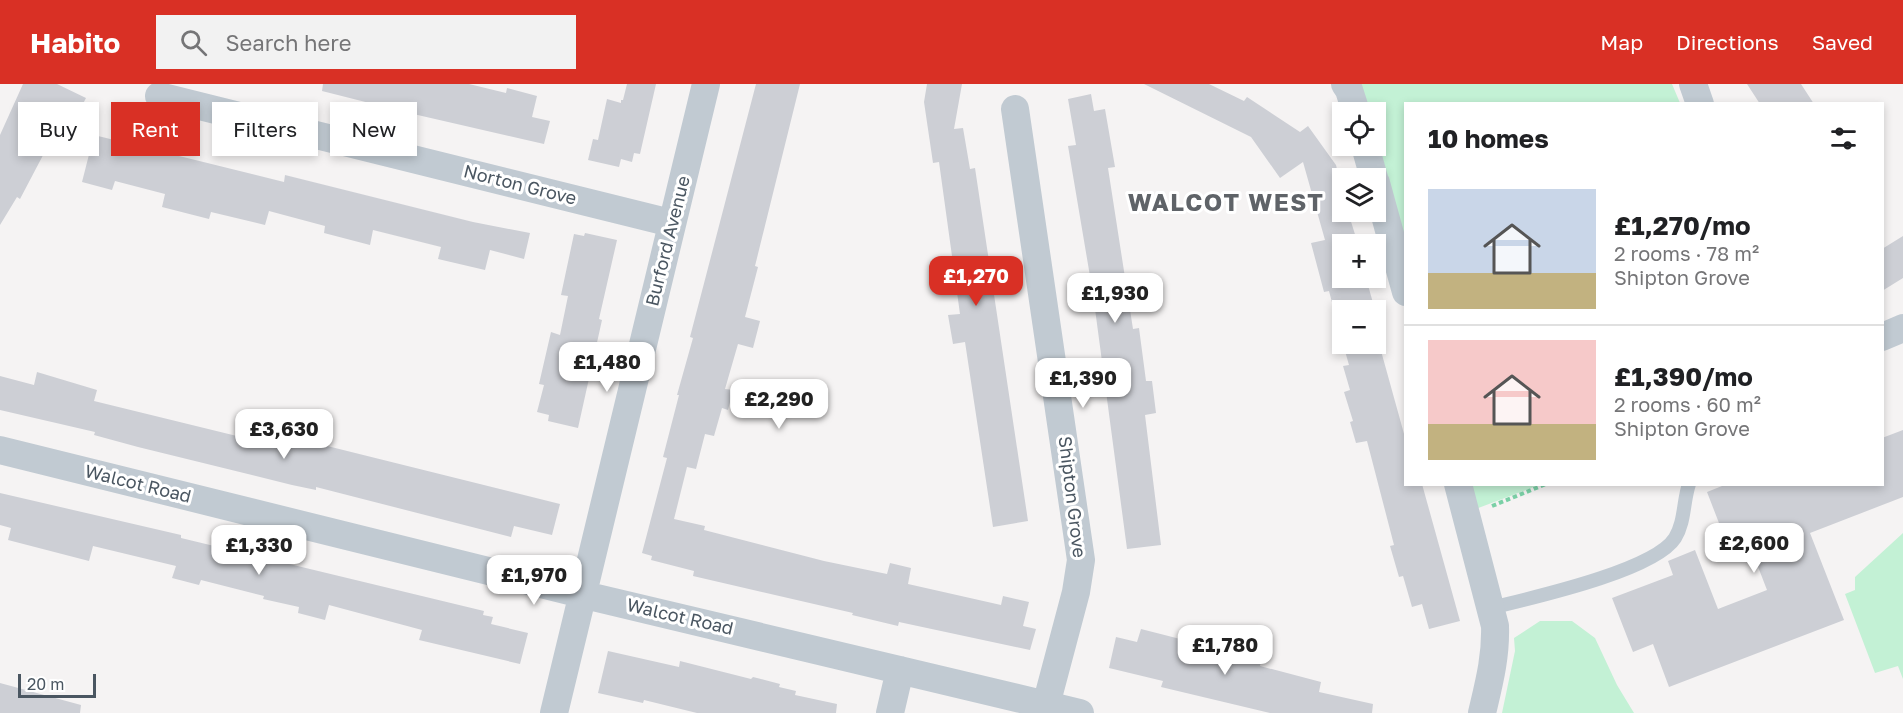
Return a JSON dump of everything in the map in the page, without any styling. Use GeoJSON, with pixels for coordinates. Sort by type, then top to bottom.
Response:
{"type":"FeatureCollection","features":[{"type":"Feature","properties":{"kind":"street","name":"Burford Avenue"},"geometry":{"type":"LineString","coordinates":[[554,713],[706,84]]}},
{"type":"Feature","properties":{"kind":"street"},"geometry":{"type":"LineString","coordinates":[[1345,84],[1353,102]]}},
{"type":"Feature","properties":{"kind":"street"},"geometry":{"type":"LineString","coordinates":[[1692,84],[1699,102]]}},
{"type":"Feature","properties":{"kind":"street","name":"Norton Grove"},"geometry":{"type":"LineString","coordinates":[[159,96],[671,223]]}},
{"type":"Feature","properties":{"kind":"street","name":"Shipton Grove"},"geometry":{"type":"LineString","coordinates":[[1015,109],[1081,560],[1076,592],[1047,705]]}},
{"type":"Feature","properties":{"kind":"street"},"geometry":{"type":"LineString","coordinates":[[1386,219],[1404,285]]}},
{"type":"Feature","properties":{"kind":"street"},"geometry":{"type":"LineString","coordinates":[[1884,336],[1903,328]]}},
{"type":"Feature","properties":{"kind":"street","name":"Walcot Road"},"geometry":{"type":"LineString","coordinates":[[0,450],[583,594],[1080,713]]}},
{"type":"Feature","properties":{"kind":"street"},"geometry":{"type":"LineString","coordinates":[[1458,486],[1495,626],[1494,665],[1482,713]]}},
{"type":"Feature","properties":{"kind":"street"},"geometry":{"type":"LineString","coordinates":[[890,713],[900,670]]}},
{"type":"Feature","properties":{"kind":"lane"},"geometry":{"type":"LineString","coordinates":[[1491,608],[1616,573],[1664,551],[1679,532],[1689,486]]}},
{"type":"Feature","properties":{"kind":"path"},"geometry":{"type":"LineString","coordinates":[[1466,516],[1541,486]]}},
{"type":"Feature","properties":{"kind":"green space"},"geometry":{"type":"Polygon","coordinates":[[[1354,84],[1672,84],[1680,102],[1404,102],[1404,259],[1386,186],[1386,168],[1381,168],[1378,156],[1386,156],[1386,102],[1361,102],[1354,84]]]}},
{"type":"Feature","properties":{"kind":"green space"},"geometry":{"type":"Polygon","coordinates":[[[1467,486],[1536,486],[1473,510],[1467,486]]]}},
{"type":"Feature","properties":{"kind":"green space"},"geometry":{"type":"Polygon","coordinates":[[[1903,533],[1903,679],[1898,666],[1875,673],[1845,594],[1855,590],[1855,577],[1903,533]]]}},
{"type":"Feature","properties":{"kind":"green space"},"geometry":{"type":"Polygon","coordinates":[[[1540,621],[1572,621],[1595,638],[1617,685],[1634,713],[1502,713],[1515,651],[1514,638],[1540,621]]]}},
{"type":"Feature","properties":{"kind":"building"},"geometry":{"type":"Polygon","coordinates":[[[23,84],[57,84],[86,98],[84,102],[18,102],[18,156],[43,156],[20,199],[17,197],[0,225],[0,135],[23,84]]]}},
{"type":"Feature","properties":{"kind":"building"},"geometry":{"type":"Polygon","coordinates":[[[323,84],[469,84],[506,93],[507,88],[537,96],[532,117],[550,121],[544,144],[417,115],[417,102],[366,102],[322,91],[323,84]]]}},
{"type":"Feature","properties":{"kind":"building"},"geometry":{"type":"Polygon","coordinates":[[[627,84],[656,84],[640,154],[634,153],[632,162],[621,159],[619,167],[588,160],[593,139],[598,140],[607,99],[621,103],[627,84]]]}},
{"type":"Feature","properties":{"kind":"building"},"geometry":{"type":"Polygon","coordinates":[[[756,84],[800,84],[755,266],[758,267],[745,317],[760,321],[753,348],[738,344],[725,389],[733,390],[728,410],[722,408],[714,436],[705,434],[696,469],[687,467],[674,519],[705,526],[704,530],[824,561],[887,574],[890,563],[911,568],[908,584],[1001,605],[1003,596],[1029,602],[1023,626],[1036,629],[1030,650],[899,622],[898,626],[852,615],[853,613],[693,576],[694,571],[651,560],[652,556],[642,553],[667,458],[663,457],[693,338],[690,337],[756,84]]]}},
{"type":"Feature","properties":{"kind":"building"},"geometry":{"type":"Polygon","coordinates":[[[927,84],[962,84],[954,129],[963,128],[970,169],[975,168],[1028,521],[993,527],[965,342],[953,344],[948,315],[960,314],[939,162],[933,163],[924,102],[927,84]]]}},
{"type":"Feature","properties":{"kind":"building"},"geometry":{"type":"Polygon","coordinates":[[[1144,84],[1209,84],[1244,101],[1247,97],[1300,132],[1308,126],[1336,165],[1337,168],[1332,168],[1332,222],[1351,222],[1355,234],[1332,234],[1332,288],[1369,288],[1372,300],[1332,300],[1332,302],[1329,291],[1324,292],[1311,243],[1325,240],[1303,162],[1280,178],[1251,137],[1144,84]]]}},
{"type":"Feature","properties":{"kind":"building"},"geometry":{"type":"Polygon","coordinates":[[[1747,84],[1801,84],[1813,102],[1759,102],[1747,84]]]}},
{"type":"Feature","properties":{"kind":"building"},"geometry":{"type":"Polygon","coordinates":[[[1091,94],[1094,111],[1105,109],[1115,167],[1108,168],[1133,329],[1139,328],[1146,381],[1152,381],[1156,413],[1145,415],[1161,545],[1127,549],[1093,294],[1068,146],[1076,145],[1068,99],[1091,94]]]}},
{"type":"Feature","properties":{"kind":"building"},"geometry":{"type":"Polygon","coordinates":[[[99,136],[111,139],[111,156],[179,156],[284,182],[285,175],[473,222],[530,233],[524,259],[490,250],[485,270],[438,259],[441,247],[373,230],[370,245],[324,233],[325,226],[269,211],[265,225],[211,212],[209,219],[162,207],[165,194],[115,181],[112,190],[82,182],[89,156],[99,156],[99,136]]]}},
{"type":"Feature","properties":{"kind":"building"},"geometry":{"type":"Polygon","coordinates":[[[585,233],[617,240],[578,428],[548,421],[549,415],[537,412],[544,385],[539,384],[551,332],[560,335],[568,296],[561,295],[574,234],[584,236],[585,233]]]}},
{"type":"Feature","properties":{"kind":"building"},"geometry":{"type":"Polygon","coordinates":[[[1903,236],[1903,278],[1884,290],[1884,248],[1903,236]]]}},
{"type":"Feature","properties":{"kind":"building"},"geometry":{"type":"Polygon","coordinates":[[[1346,354],[1382,354],[1404,434],[1404,486],[1423,486],[1460,621],[1429,629],[1422,604],[1412,607],[1403,576],[1399,577],[1390,546],[1394,545],[1367,441],[1356,443],[1350,422],[1353,421],[1344,392],[1350,390],[1343,366],[1349,365],[1346,354]]]}},
{"type":"Feature","properties":{"kind":"building"},"geometry":{"type":"Polygon","coordinates":[[[37,372],[97,390],[94,401],[249,439],[251,428],[560,504],[552,535],[514,526],[511,537],[316,487],[316,490],[292,485],[138,447],[94,435],[95,432],[0,410],[0,376],[34,385],[37,372]]]}},
{"type":"Feature","properties":{"kind":"building"},"geometry":{"type":"Polygon","coordinates":[[[1903,430],[1903,497],[1810,533],[1844,620],[1669,687],[1653,644],[1633,652],[1612,598],[1673,575],[1668,561],[1695,550],[1718,609],[1767,590],[1748,541],[1729,549],[1707,492],[1722,486],[1884,486],[1884,437],[1903,430]]]}},
{"type":"Feature","properties":{"kind":"building"},"geometry":{"type":"Polygon","coordinates":[[[0,493],[181,535],[181,538],[484,611],[483,615],[493,617],[491,624],[528,633],[520,664],[419,640],[422,630],[329,605],[325,620],[298,613],[299,607],[263,599],[264,596],[201,580],[199,585],[172,578],[176,566],[93,546],[89,561],[8,540],[11,528],[0,525],[0,493]]]}},
{"type":"Feature","properties":{"kind":"building"},"geometry":{"type":"Polygon","coordinates":[[[1141,629],[1188,641],[1188,638],[1262,655],[1260,666],[1321,682],[1319,692],[1373,704],[1372,713],[1270,713],[1161,687],[1163,681],[1109,668],[1116,637],[1137,642],[1141,629]]]}},
{"type":"Feature","properties":{"kind":"building"},"geometry":{"type":"Polygon","coordinates":[[[608,651],[679,667],[680,661],[780,684],[779,687],[796,691],[795,695],[837,704],[836,713],[697,713],[644,700],[643,703],[598,693],[608,651]]]}},
{"type":"Feature","properties":{"kind":"building"},"geometry":{"type":"Polygon","coordinates":[[[0,683],[81,705],[80,713],[0,713],[0,683]]]}},
{"type":"Feature","properties":{"kind":"district","name":"WALCOT WEST"},"geometry":{"type":"Point","coordinates":[1226,203]}}]}
